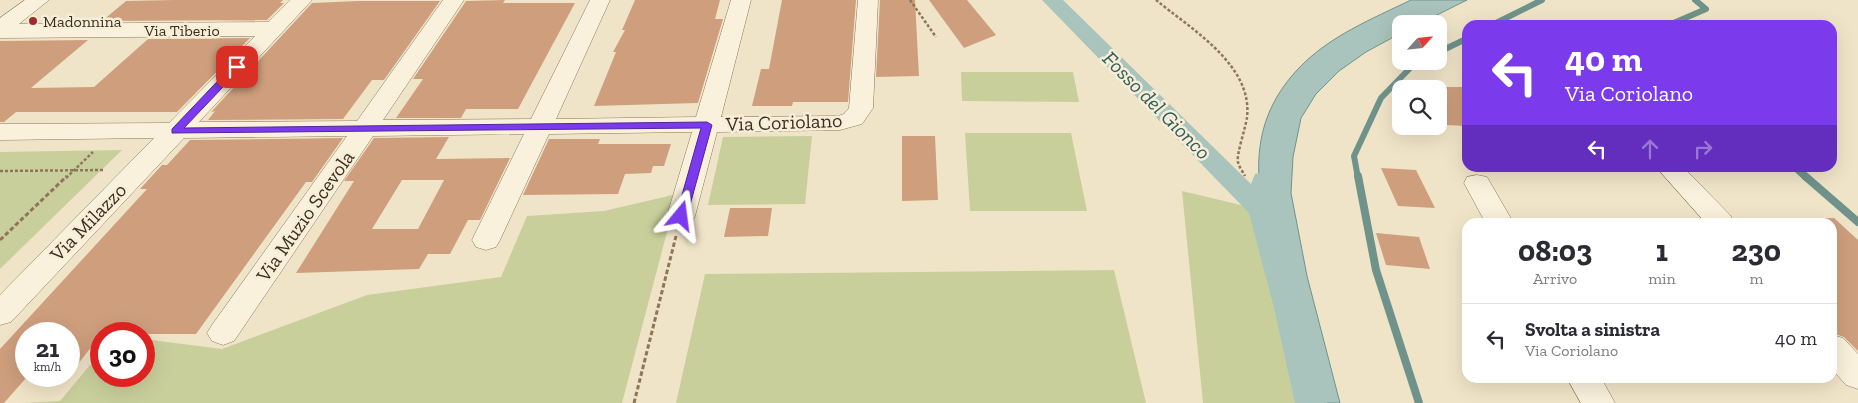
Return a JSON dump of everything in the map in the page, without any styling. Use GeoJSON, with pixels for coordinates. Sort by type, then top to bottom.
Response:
{"type":"FeatureCollection","features":[{"type":"Feature","properties":{"kind":"street"},"geometry":{"type":"LineString","coordinates":[[0,30],[39,0]]}},
{"type":"Feature","properties":{"kind":"street","name":"Via Milazzo"},"geometry":{"type":"LineString","coordinates":[[0,314],[302,0]]}},
{"type":"Feature","properties":{"kind":"street","name":"Via Muzio Scevola"},"geometry":{"type":"LineString","coordinates":[[224,333],[454,0]]}},
{"type":"Feature","properties":{"kind":"street"},"geometry":{"type":"LineString","coordinates":[[486,240],[600,0]]}},
{"type":"Feature","properties":{"kind":"street"},"geometry":{"type":"LineString","coordinates":[[681,216],[742,0]]}},
{"type":"Feature","properties":{"kind":"street","name":"Via Coriolano"},"geometry":{"type":"LineString","coordinates":[[0,132],[833,123],[853,119],[861,108],[868,0]]}},
{"type":"Feature","properties":{"kind":"street","name":"Via Tiberio"},"geometry":{"type":"LineString","coordinates":[[0,30],[274,29]]}},
{"type":"Feature","properties":{"kind":"street"},"geometry":{"type":"LineString","coordinates":[[1674,172],[1716,218]]}},
{"type":"Feature","properties":{"kind":"street"},"geometry":{"type":"LineString","coordinates":[[1476,182],[1497,218]]}},
{"type":"Feature","properties":{"kind":"street"},"geometry":{"type":"LineString","coordinates":[[1837,353],[1858,376]]}},
{"type":"Feature","properties":{"kind":"street"},"geometry":{"type":"LineString","coordinates":[[1587,383],[1598,403]]}},
{"type":"Feature","properties":{"kind":"path"},"geometry":{"type":"LineString","coordinates":[[910,0],[936,37]]}},
{"type":"Feature","properties":{"kind":"path"},"geometry":{"type":"LineString","coordinates":[[1156,0],[1227,61],[1247,94],[1245,135],[1237,161],[1244,176]]}},
{"type":"Feature","properties":{"kind":"path"},"geometry":{"type":"LineString","coordinates":[[0,240],[116,131]]}},
{"type":"Feature","properties":{"kind":"path"},"geometry":{"type":"LineString","coordinates":[[0,171],[138,169]]}},
{"type":"Feature","properties":{"kind":"path"},"geometry":{"type":"LineString","coordinates":[[634,403],[681,216]]}},
{"type":"Feature","properties":{"kind":"green space"},"geometry":{"type":"Polygon","coordinates":[[[961,72],[1073,72],[1079,102],[962,101],[961,72]]]}},
{"type":"Feature","properties":{"kind":"green space"},"geometry":{"type":"Polygon","coordinates":[[[965,133],[1071,133],[1087,211],[970,211],[965,133]]]}},
{"type":"Feature","properties":{"kind":"green space"},"geometry":{"type":"Polygon","coordinates":[[[812,136],[805,204],[708,205],[723,137],[812,136]]]}},
{"type":"Feature","properties":{"kind":"green space"},"geometry":{"type":"Polygon","coordinates":[[[122,150],[0,269],[0,152],[122,150]]]}},
{"type":"Feature","properties":{"kind":"green space"},"geometry":{"type":"Polygon","coordinates":[[[1182,191],[1262,210],[1289,308],[1311,403],[1203,403],[1182,191]]]}},
{"type":"Feature","properties":{"kind":"green space"},"geometry":{"type":"Polygon","coordinates":[[[677,194],[622,403],[24,403],[60,401],[72,387],[80,387],[80,377],[90,365],[90,387],[155,387],[155,340],[222,349],[367,295],[501,277],[527,216],[604,211],[677,194]]]}},
{"type":"Feature","properties":{"kind":"green space"},"geometry":{"type":"Polygon","coordinates":[[[1114,270],[1146,403],[676,403],[705,274],[1114,270]]]}},
{"type":"Feature","properties":{"kind":"water"},"geometry":{"type":"Polygon","coordinates":[[[1411,0],[1467,0],[1437,15],[1392,15],[1392,38],[1366,52],[1339,71],[1316,94],[1301,118],[1293,157],[1291,193],[1307,276],[1340,403],[1311,403],[1288,303],[1263,212],[1259,182],[1259,153],[1265,124],[1277,96],[1298,69],[1323,47],[1366,21],[1411,0]]]}},
{"type":"Feature","properties":{"kind":"building"},"geometry":{"type":"Polygon","coordinates":[[[283,0],[280,3],[284,3],[267,20],[102,21],[126,1],[283,0]]]}},
{"type":"Feature","properties":{"kind":"building"},"geometry":{"type":"Polygon","coordinates":[[[505,0],[503,3],[575,3],[518,109],[466,109],[461,118],[396,118],[423,79],[413,79],[466,1],[505,0]]]}},
{"type":"Feature","properties":{"kind":"building"},"geometry":{"type":"Polygon","coordinates":[[[635,0],[720,0],[715,19],[723,19],[698,103],[594,106],[616,52],[613,52],[625,30],[622,30],[635,0]]]}},
{"type":"Feature","properties":{"kind":"building"},"geometry":{"type":"Polygon","coordinates":[[[782,0],[856,0],[848,102],[793,102],[792,106],[752,106],[761,69],[769,69],[782,0]]]}},
{"type":"Feature","properties":{"kind":"building"},"geometry":{"type":"Polygon","coordinates":[[[880,0],[915,0],[919,76],[876,77],[880,0]]]}},
{"type":"Feature","properties":{"kind":"building"},"geometry":{"type":"Polygon","coordinates":[[[929,0],[967,0],[996,35],[964,48],[929,0]]]}},
{"type":"Feature","properties":{"kind":"building"},"geometry":{"type":"Polygon","coordinates":[[[440,1],[384,80],[372,80],[343,119],[208,120],[215,111],[211,112],[312,3],[440,1]]]}},
{"type":"Feature","properties":{"kind":"building"},"geometry":{"type":"Polygon","coordinates":[[[250,38],[177,112],[16,112],[4,122],[0,122],[0,41],[88,40],[31,88],[94,87],[148,39],[250,38]]]}},
{"type":"Feature","properties":{"kind":"building"},"geometry":{"type":"Polygon","coordinates":[[[1447,87],[1462,87],[1462,126],[1447,125],[1447,87]]]}},
{"type":"Feature","properties":{"kind":"building"},"geometry":{"type":"Polygon","coordinates":[[[902,136],[935,136],[938,200],[902,201],[902,136]]]}},
{"type":"Feature","properties":{"kind":"building"},"geometry":{"type":"Polygon","coordinates":[[[449,137],[436,159],[510,158],[480,220],[468,220],[450,254],[428,254],[419,269],[296,273],[354,181],[344,181],[374,138],[449,137]],[[402,180],[372,229],[418,229],[444,180],[402,180]]]}},
{"type":"Feature","properties":{"kind":"building"},"geometry":{"type":"Polygon","coordinates":[[[343,138],[312,182],[306,182],[196,334],[155,334],[155,322],[90,322],[90,348],[80,362],[80,322],[25,322],[147,189],[140,189],[162,165],[167,165],[190,140],[343,138]]]}},
{"type":"Feature","properties":{"kind":"building"},"geometry":{"type":"Polygon","coordinates":[[[549,139],[600,139],[598,144],[671,144],[664,166],[653,166],[651,173],[625,174],[618,194],[523,195],[549,139]]]}},
{"type":"Feature","properties":{"kind":"building"},"geometry":{"type":"Polygon","coordinates":[[[1381,168],[1416,170],[1435,208],[1398,206],[1381,168]]]}},
{"type":"Feature","properties":{"kind":"building"},"geometry":{"type":"Polygon","coordinates":[[[730,208],[772,208],[768,236],[724,237],[730,208]]]}},
{"type":"Feature","properties":{"kind":"building"},"geometry":{"type":"Polygon","coordinates":[[[1837,221],[1858,240],[1858,351],[1844,337],[1838,335],[1837,221]]]}},
{"type":"Feature","properties":{"kind":"building"},"geometry":{"type":"Polygon","coordinates":[[[1376,233],[1419,237],[1430,269],[1386,265],[1376,233]]]}},
{"type":"Feature","properties":{"kind":"building"},"geometry":{"type":"Polygon","coordinates":[[[15,333],[15,387],[18,387],[4,403],[0,403],[0,349],[15,333]]]}},
{"type":"Feature","properties":{"kind":"waterway","name":"Fosso del Gionco"},"geometry":{"type":"LineString","coordinates":[[1052,0],[1262,210]]}},
{"type":"Feature","properties":{"kind":"waterway"},"geometry":{"type":"LineString","coordinates":[[1502,20],[1542,0]]}},
{"type":"Feature","properties":{"kind":"waterway"},"geometry":{"type":"LineString","coordinates":[[1681,20],[1706,9],[1695,0]]}},
{"type":"Feature","properties":{"kind":"waterway"},"geometry":{"type":"LineString","coordinates":[[1448,48],[1462,41]]}},
{"type":"Feature","properties":{"kind":"waterway"},"geometry":{"type":"LineString","coordinates":[[1358,178],[1354,156],[1381,98],[1408,70]]}},
{"type":"Feature","properties":{"kind":"waterway"},"geometry":{"type":"LineString","coordinates":[[1799,172],[1806,178]]}},
{"type":"Feature","properties":{"kind":"waterway"},"geometry":{"type":"LineString","coordinates":[[1358,176],[1376,270],[1419,403]]}},
{"type":"Feature","properties":{"kind":"waterway"},"geometry":{"type":"LineString","coordinates":[[1805,176],[1858,222]]}},
{"type":"Feature","properties":{"kind":"waterway"},"geometry":{"type":"LineString","coordinates":[[1262,210],[1264,180]]}},
{"type":"Feature","properties":{"kind":"waterway"},"geometry":{"type":"LineString","coordinates":[[1262,210],[1289,308],[1311,403]]}},
{"type":"Feature","properties":{"kind":"place","name":"Madonnina"},"geometry":{"type":"Point","coordinates":[33,21]}},
{"type":"Feature","properties":{"kind":"route"},"geometry":{"type":"LineString","coordinates":[[237,67],[176,131],[707,125],[681,216]]}}]}
